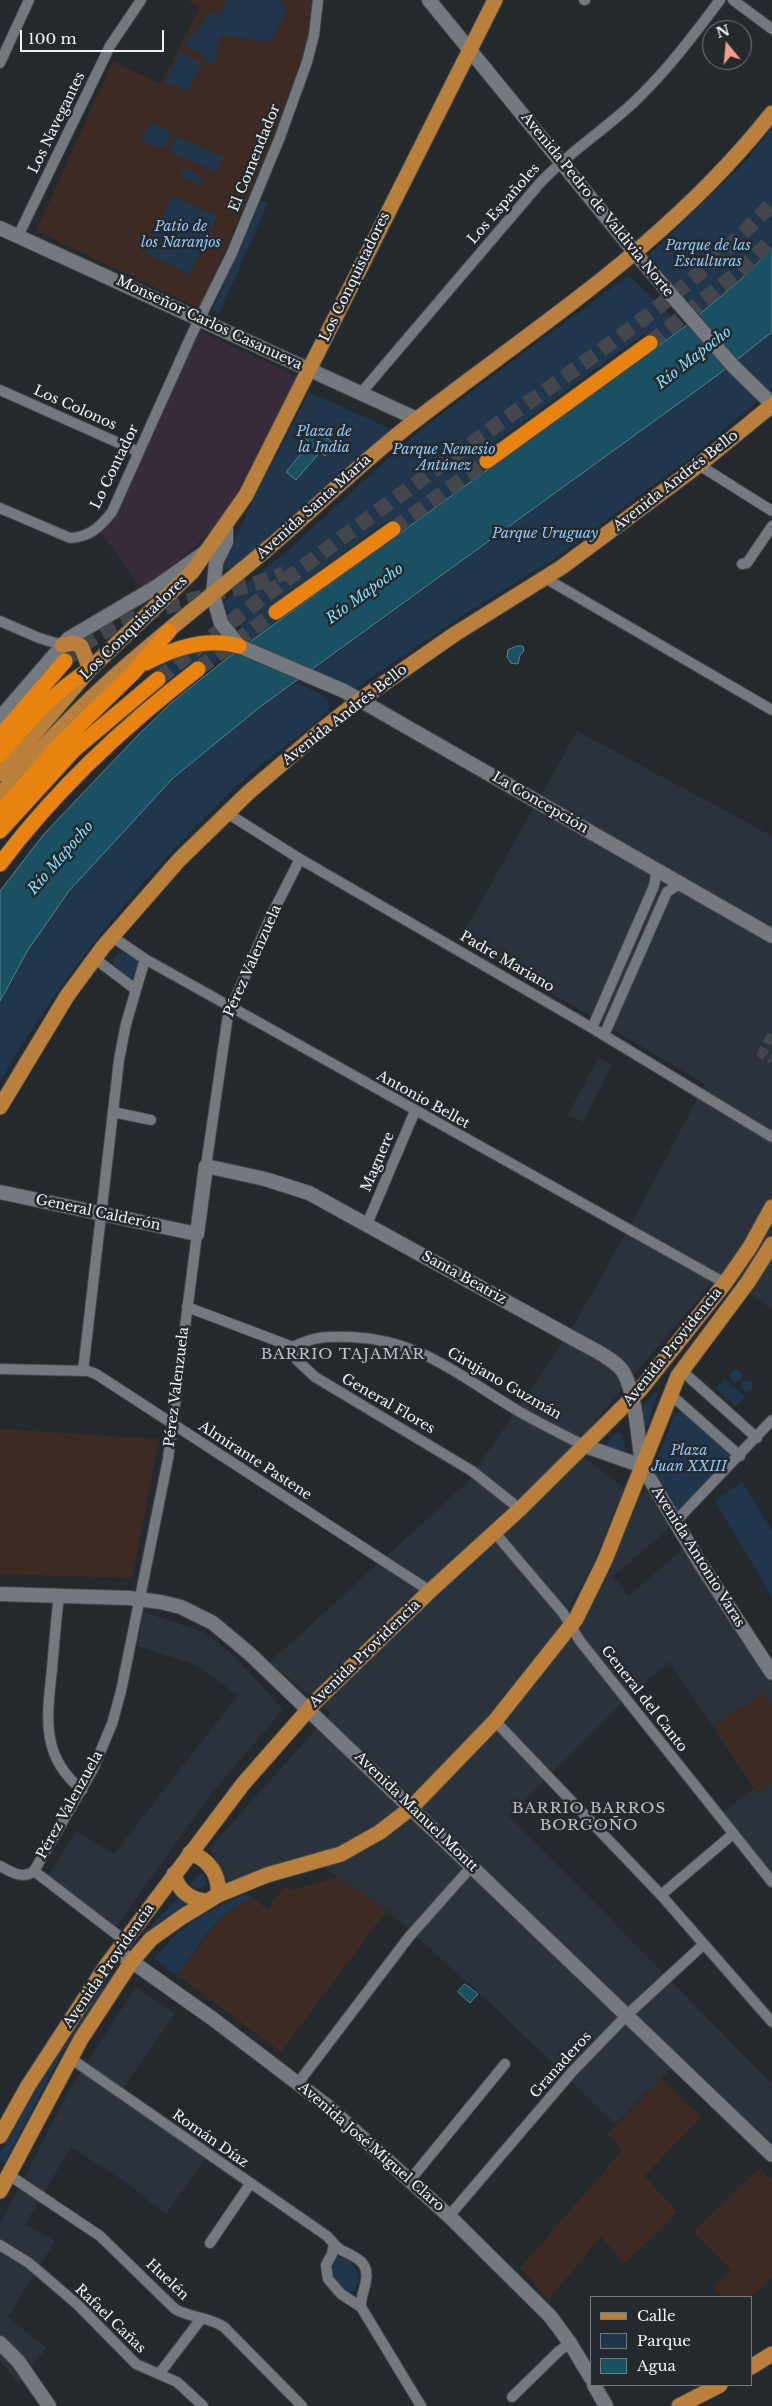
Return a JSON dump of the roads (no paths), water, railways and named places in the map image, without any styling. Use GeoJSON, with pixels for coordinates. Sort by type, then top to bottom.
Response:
{"type":"FeatureCollection","features":[{"type":"Feature","properties":{"kind":"highway"},"geometry":{"type":"LineString","coordinates":[[487,461],[650,343]]}},
{"type":"Feature","properties":{"kind":"highway"},"geometry":{"type":"LineString","coordinates":[[276,612],[393,529]]}},
{"type":"Feature","properties":{"kind":"highway"},"geometry":{"type":"LineString","coordinates":[[0,813],[58,744],[140,666],[169,631]]}},
{"type":"Feature","properties":{"kind":"highway"},"geometry":{"type":"LineString","coordinates":[[140,666],[167,653],[205,642],[228,643],[240,646]]}},
{"type":"Feature","properties":{"kind":"highway"},"geometry":{"type":"LineString","coordinates":[[0,736],[65,661]]}},
{"type":"Feature","properties":{"kind":"highway"},"geometry":{"type":"LineString","coordinates":[[0,755],[41,707],[64,687],[90,669]]}},
{"type":"Feature","properties":{"kind":"highway"},"geometry":{"type":"LineString","coordinates":[[0,864],[47,806],[98,753],[143,713],[198,669]]}},
{"type":"Feature","properties":{"kind":"highway"},"geometry":{"type":"LineString","coordinates":[[0,831],[75,749],[158,679]]}},
{"type":"Feature","properties":{"kind":"main road","name":"Los Conquistadores"},"geometry":{"type":"LineString","coordinates":[[0,774],[90,669],[184,580],[226,525],[258,474],[495,0]]}},
{"type":"Feature","properties":{"kind":"main road","name":"Avenida Santa María"},"geometry":{"type":"LineString","coordinates":[[0,795],[79,709],[106,683],[296,524],[370,456],[580,299],[636,254],[714,180],[772,113]]}},
{"type":"Feature","properties":{"kind":"main road","name":"Avenida Andrés Bello"},"geometry":{"type":"LineString","coordinates":[[0,1108],[67,996],[94,958],[167,873],[227,813],[294,752],[360,700],[462,629],[545,578],[699,464],[772,404]]}},
{"type":"Feature","properties":{"kind":"main road"},"geometry":{"type":"LineString","coordinates":[[62,645],[73,643],[80,646],[90,669]]}},
{"type":"Feature","properties":{"kind":"main road","name":"Avenida Providencia"},"geometry":{"type":"LineString","coordinates":[[0,2136],[28,2086],[121,1945],[232,1797],[308,1709],[430,1591],[495,1533],[632,1398],[663,1364],[725,1283],[750,1247],[772,1207]]}},
{"type":"Feature","properties":{"kind":"main road","name":"Avenida Providencia"},"geometry":{"type":"LineString","coordinates":[[0,2191],[70,2058],[132,1961],[151,1939],[212,1898],[267,1875],[341,1854],[380,1832],[411,1808],[495,1721],[571,1626],[606,1560],[681,1370],[748,1282],[772,1244]]}},
{"type":"Feature","properties":{"kind":"main road"},"geometry":{"type":"LineString","coordinates":[[174,1874],[184,1892],[195,1899],[212,1898],[218,1882],[211,1867],[202,1858],[190,1854]]}},
{"type":"Feature","properties":{"kind":"main road"},"geometry":{"type":"LineString","coordinates":[[752,2366],[772,2354]]}},
{"type":"Feature","properties":{"kind":"main road"},"geometry":{"type":"LineString","coordinates":[[680,2406],[718,2386]]}},
{"type":"Feature","properties":{"kind":"street"},"geometry":{"type":"LineString","coordinates":[[0,63],[29,0]]}},
{"type":"Feature","properties":{"kind":"street","name":"Los Navegantes"},"geometry":{"type":"LineString","coordinates":[[18,236],[107,52],[130,14],[141,0]]}},
{"type":"Feature","properties":{"kind":"street","name":"El Comendador"},"geometry":{"type":"LineString","coordinates":[[199,319],[232,253],[286,122],[307,62],[314,34],[318,0]]}},
{"type":"Feature","properties":{"kind":"street","name":"Avenida Pedro de Valdivia Norte"},"geometry":{"type":"LineString","coordinates":[[429,0],[636,254],[732,366],[772,404]]}},
{"type":"Feature","properties":{"kind":"street","name":"Los Españoles"},"geometry":{"type":"LineString","coordinates":[[361,393],[511,215],[561,162],[624,111],[654,82],[720,0]]}},
{"type":"Feature","properties":{"kind":"street"},"geometry":{"type":"LineString","coordinates":[[733,0],[772,29]]}},
{"type":"Feature","properties":{"kind":"street","name":"Monseñor Carlos Casanueva"},"geometry":{"type":"LineString","coordinates":[[0,228],[418,419]]}},
{"type":"Feature","properties":{"kind":"street","name":"Lo Contador"},"geometry":{"type":"LineString","coordinates":[[0,508],[70,538],[82,537],[98,528],[112,512],[199,319]]}},
{"type":"Feature","properties":{"kind":"street","name":"Los Colonos"},"geometry":{"type":"LineString","coordinates":[[0,390],[139,452]]}},
{"type":"Feature","properties":{"kind":"street"},"geometry":{"type":"LineString","coordinates":[[699,464],[772,511]]}},
{"type":"Feature","properties":{"kind":"street"},"geometry":{"type":"LineString","coordinates":[[226,525],[226,542],[216,562],[212,595],[221,623],[240,646]]}},
{"type":"Feature","properties":{"kind":"street"},"geometry":{"type":"LineString","coordinates":[[742,564],[747,563],[772,526]]}},
{"type":"Feature","properties":{"kind":"street","name":"Los Conquistadores"},"geometry":{"type":"LineString","coordinates":[[0,718],[62,645],[83,630],[156,587],[209,549]]}},
{"type":"Feature","properties":{"kind":"street"},"geometry":{"type":"LineString","coordinates":[[545,578],[772,710]]}},
{"type":"Feature","properties":{"kind":"street"},"geometry":{"type":"LineString","coordinates":[[0,621],[39,638],[62,645]]}},
{"type":"Feature","properties":{"kind":"street","name":"La Concepción"},"geometry":{"type":"LineString","coordinates":[[240,646],[306,674],[360,700],[772,936]]}},
{"type":"Feature","properties":{"kind":"street","name":"Padre Mariano"},"geometry":{"type":"LineString","coordinates":[[227,813],[300,859],[604,1035],[772,1136]]}},
{"type":"Feature","properties":{"kind":"street","name":"Pérez Valenzuela"},"geometry":{"type":"LineString","coordinates":[[0,1866],[22,1875],[34,1871],[82,1790],[114,1718],[165,1481],[226,1022],[230,1007],[300,859]]}},
{"type":"Feature","properties":{"kind":"street"},"geometry":{"type":"LineString","coordinates":[[592,1028],[656,881],[653,869]]}},
{"type":"Feature","properties":{"kind":"street"},"geometry":{"type":"LineString","coordinates":[[604,1035],[661,906],[670,888],[679,884]]}},
{"type":"Feature","properties":{"kind":"street"},"geometry":{"type":"LineString","coordinates":[[648,900],[657,897],[661,906]]}},
{"type":"Feature","properties":{"kind":"street","name":"Antonio Bellet"},"geometry":{"type":"LineString","coordinates":[[111,936],[145,959],[415,1112],[725,1283]]}},
{"type":"Feature","properties":{"kind":"street"},"geometry":{"type":"LineString","coordinates":[[94,958],[135,989]]}},
{"type":"Feature","properties":{"kind":"street"},"geometry":{"type":"LineString","coordinates":[[83,1371],[121,1044],[145,959]]}},
{"type":"Feature","properties":{"kind":"street"},"geometry":{"type":"LineString","coordinates":[[113,1112],[151,1120]]}},
{"type":"Feature","properties":{"kind":"street","name":"Magnere"},"geometry":{"type":"LineString","coordinates":[[367,1224],[415,1112]]}},
{"type":"Feature","properties":{"kind":"street","name":"Santa Beatriz"},"geometry":{"type":"LineString","coordinates":[[206,1166],[266,1179],[309,1193],[612,1362],[624,1373],[632,1398],[642,1466]]}},
{"type":"Feature","properties":{"kind":"street","name":"General Calderón"},"geometry":{"type":"LineString","coordinates":[[0,1192],[197,1234]]}},
{"type":"Feature","properties":{"kind":"street"},"geometry":{"type":"LineString","coordinates":[[187,1307],[293,1347]]}},
{"type":"Feature","properties":{"kind":"street","name":"Cirujano Guzmán"},"geometry":{"type":"LineString","coordinates":[[293,1347],[310,1339],[327,1337],[373,1338],[408,1347],[433,1358],[520,1412],[585,1446]]}},
{"type":"Feature","properties":{"kind":"street","name":"General Flores"},"geometry":{"type":"LineString","coordinates":[[293,1347],[297,1360],[315,1377],[472,1471],[520,1509]]}},
{"type":"Feature","properties":{"kind":"street","name":"Almirante Pastene"},"geometry":{"type":"LineString","coordinates":[[0,1369],[83,1371],[96,1374],[430,1591]]}},
{"type":"Feature","properties":{"kind":"street"},"geometry":{"type":"LineString","coordinates":[[681,1370],[757,1438]]}},
{"type":"Feature","properties":{"kind":"street"},"geometry":{"type":"LineString","coordinates":[[670,1394],[740,1456]]}},
{"type":"Feature","properties":{"kind":"street"},"geometry":{"type":"LineString","coordinates":[[676,1522],[772,1420]]}},
{"type":"Feature","properties":{"kind":"street"},"geometry":{"type":"LineString","coordinates":[[585,1446],[642,1466]]}},
{"type":"Feature","properties":{"kind":"street","name":"Avenida Antonio Varas"},"geometry":{"type":"LineString","coordinates":[[642,1466],[705,1572],[772,1673]]}},
{"type":"Feature","properties":{"kind":"street","name":"General del Canto"},"geometry":{"type":"LineString","coordinates":[[495,1533],[563,1613],[571,1626],[772,1882]]}},
{"type":"Feature","properties":{"kind":"street","name":"Avenida Manuel Montt"},"geometry":{"type":"LineString","coordinates":[[0,1594],[141,1599],[181,1607],[213,1623],[250,1654],[308,1709],[772,2155]]}},
{"type":"Feature","properties":{"kind":"street"},"geometry":{"type":"LineString","coordinates":[[59,1596],[48,1702],[49,1736],[53,1753],[61,1769],[82,1790]]}},
{"type":"Feature","properties":{"kind":"street"},"geometry":{"type":"LineString","coordinates":[[495,1721],[661,1896],[772,2022]]}},
{"type":"Feature","properties":{"kind":"street"},"geometry":{"type":"LineString","coordinates":[[661,1896],[733,1834]]}},
{"type":"Feature","properties":{"kind":"street"},"geometry":{"type":"LineString","coordinates":[[298,2083],[409,1937],[472,1866]]}},
{"type":"Feature","properties":{"kind":"street"},"geometry":{"type":"LineString","coordinates":[[34,1871],[121,1945]]}},
{"type":"Feature","properties":{"kind":"street","name":"Granaderos"},"geometry":{"type":"LineString","coordinates":[[449,2216],[572,2072],[627,2015],[704,1944]]}},
{"type":"Feature","properties":{"kind":"street","name":"Avenida José Miguel Claro"},"geometry":{"type":"LineString","coordinates":[[121,1945],[132,1961],[298,2083],[333,2111],[410,2180],[542,2307],[570,2343],[590,2376]]}},
{"type":"Feature","properties":{"kind":"street","name":"Román Díaz"},"geometry":{"type":"LineString","coordinates":[[70,2058],[327,2236],[341,2250],[357,2257],[366,2270],[366,2279],[360,2298],[361,2307]]}},
{"type":"Feature","properties":{"kind":"street"},"geometry":{"type":"LineString","coordinates":[[410,2180],[505,2064]]}},
{"type":"Feature","properties":{"kind":"street","name":"Huelén"},"geometry":{"type":"LineString","coordinates":[[9,2175],[100,2236],[175,2309],[188,2316],[220,2324],[228,2330],[302,2406]]}},
{"type":"Feature","properties":{"kind":"street"},"geometry":{"type":"LineString","coordinates":[[210,2242],[250,2184]]}},
{"type":"Feature","properties":{"kind":"street"},"geometry":{"type":"LineString","coordinates":[[334,2244],[332,2254],[326,2265],[328,2279],[341,2294],[361,2307],[421,2406]]}},
{"type":"Feature","properties":{"kind":"street","name":"Rafael Cañas"},"geometry":{"type":"LineString","coordinates":[[0,2245],[29,2263],[78,2305],[132,2361],[143,2369],[177,2382],[203,2406]]}},
{"type":"Feature","properties":{"kind":"street"},"geometry":{"type":"LineString","coordinates":[[159,2374],[201,2319]]}},
{"type":"Feature","properties":{"kind":"street"},"geometry":{"type":"LineString","coordinates":[[0,2343],[18,2361],[48,2406]]}},
{"type":"Feature","properties":{"kind":"street"},"geometry":{"type":"LineString","coordinates":[[512,2397],[559,2351],[570,2343]]}},
{"type":"Feature","properties":{"kind":"street"},"geometry":{"type":"LineString","coordinates":[[595,2386],[606,2406]]}},
{"type":"Feature","properties":{"kind":"water","name":"Río Mapocho"},"geometry":{"type":"Polygon","coordinates":[[[772,249],[772,332],[719,374],[260,707],[173,778],[69,891],[28,950],[0,1001],[0,891],[44,834],[137,736],[170,704],[225,660],[683,328],[739,281],[772,249]]]}},
{"type":"Feature","properties":{"kind":"water"},"geometry":{"type":"Polygon","coordinates":[[[315,428],[334,444],[325,456],[320,452],[296,480],[286,472],[310,443],[306,439],[315,428]]]}},
{"type":"Feature","properties":{"kind":"water"},"geometry":{"type":"Polygon","coordinates":[[[517,646],[523,646],[524,651],[520,655],[518,664],[511,663],[507,657],[508,650],[517,646]]]}},
{"type":"Feature","properties":{"kind":"water"},"geometry":{"type":"Polygon","coordinates":[[[465,1984],[478,1994],[470,2003],[458,1992],[465,1984]]]}},
{"type":"Feature","properties":{"kind":"tunnel"},"geometry":{"type":"LineString","coordinates":[[158,679],[359,525],[634,326],[706,267],[772,203]]}},
{"type":"Feature","properties":{"kind":"tunnel"},"geometry":{"type":"LineString","coordinates":[[650,343],[738,272],[772,240]]}},
{"type":"Feature","properties":{"kind":"tunnel"},"geometry":{"type":"LineString","coordinates":[[393,529],[487,461]]}},
{"type":"Feature","properties":{"kind":"tunnel"},"geometry":{"type":"LineString","coordinates":[[65,661],[99,635],[138,616],[253,584],[284,573]]}},
{"type":"Feature","properties":{"kind":"tunnel"},"geometry":{"type":"LineString","coordinates":[[198,669],[276,612]]}},
{"type":"Feature","properties":{"kind":"tunnel"},"geometry":{"type":"LineString","coordinates":[[772,1035],[762,1054],[772,1059]]}},
{"type":"Feature","properties":{"kind":"district","name":"BARRIO TAJAMAR"},"geometry":{"type":"Point","coordinates":[343,1355]}},
{"type":"Feature","properties":{"kind":"district","name":"BARRIO BARROS BORGOÑO"},"geometry":{"type":"Point","coordinates":[589,1818]}},
{"type":"Feature","properties":{"kind":"park label","name":"Patio de los Naranjos"},"geometry":{"type":"Point","coordinates":[181,236]}},
{"type":"Feature","properties":{"kind":"park label","name":"Parque de las Esculturas"},"geometry":{"type":"Point","coordinates":[708,254]}},
{"type":"Feature","properties":{"kind":"park label","name":"Plaza de la India"},"geometry":{"type":"Point","coordinates":[324,440]}},
{"type":"Feature","properties":{"kind":"park label","name":"Parque Nemesio Antúnez"},"geometry":{"type":"Point","coordinates":[444,458]}},
{"type":"Feature","properties":{"kind":"park label","name":"Parque Uruguay"},"geometry":{"type":"Point","coordinates":[545,534]}},
{"type":"Feature","properties":{"kind":"park label","name":"Plaza Juan XXIII"},"geometry":{"type":"Point","coordinates":[689,1459]}}]}
